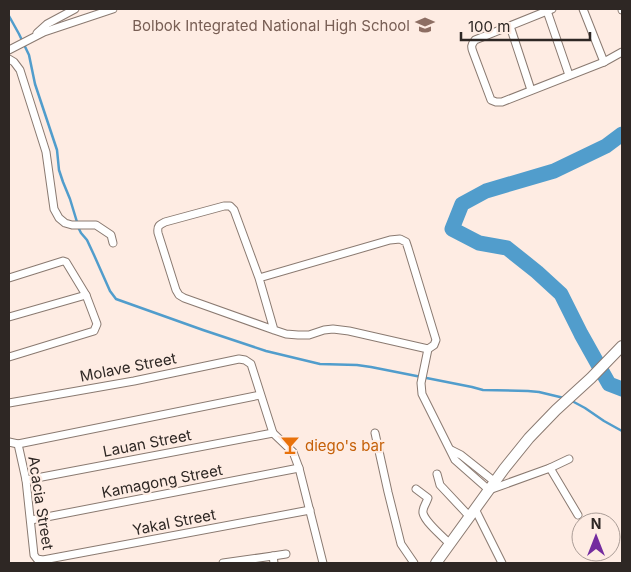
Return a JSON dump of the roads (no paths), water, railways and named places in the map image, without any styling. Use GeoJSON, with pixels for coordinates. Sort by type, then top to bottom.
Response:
{"type":"FeatureCollection","features":[{"type":"Feature","properties":{"kind":"main road"},"geometry":{"type":"LineString","coordinates":[[436,563],[529,438],[622,346]]}},
{"type":"Feature","properties":{"kind":"street"},"geometry":{"type":"LineString","coordinates":[[12,48],[75,9]]}},
{"type":"Feature","properties":{"kind":"street"},"geometry":{"type":"LineString","coordinates":[[12,48],[44,32],[113,9]]}},
{"type":"Feature","properties":{"kind":"street"},"geometry":{"type":"LineString","coordinates":[[583,9],[604,62]]}},
{"type":"Feature","properties":{"kind":"street"},"geometry":{"type":"LineString","coordinates":[[569,75],[550,10],[475,40],[471,46],[491,100],[496,102],[502,102],[604,62],[622,52]]}},
{"type":"Feature","properties":{"kind":"street"},"geometry":{"type":"LineString","coordinates":[[510,26],[531,90]]}},
{"type":"Feature","properties":{"kind":"street"},"geometry":{"type":"LineString","coordinates":[[9,59],[20,70],[46,152],[54,209],[65,223],[72,225],[96,225],[110,235],[114,243]]}},
{"type":"Feature","properties":{"kind":"street"},"geometry":{"type":"LineString","coordinates":[[259,278],[390,240],[400,239],[406,242],[436,340],[434,346],[428,349],[333,329],[309,335],[286,334],[274,330],[179,295],[158,233],[159,224],[230,206],[234,210],[259,278],[274,330]]}},
{"type":"Feature","properties":{"kind":"street"},"geometry":{"type":"LineString","coordinates":[[9,278],[63,261],[66,262],[86,295],[97,324],[94,331],[9,357]]}},
{"type":"Feature","properties":{"kind":"street"},"geometry":{"type":"LineString","coordinates":[[9,317],[86,295]]}},
{"type":"Feature","properties":{"kind":"street"},"geometry":{"type":"LineString","coordinates":[[428,349],[421,382],[422,394],[455,460],[492,486],[550,468],[569,459]]}},
{"type":"Feature","properties":{"kind":"street","name":"Molave Street"},"geometry":{"type":"LineString","coordinates":[[9,403],[134,381],[238,359],[245,360],[251,364],[260,395]]}},
{"type":"Feature","properties":{"kind":"street"},"geometry":{"type":"LineString","coordinates":[[9,442],[18,444],[260,395],[273,433],[293,452],[299,468],[323,563]]}},
{"type":"Feature","properties":{"kind":"street","name":"Lauan Street"},"geometry":{"type":"LineString","coordinates":[[26,480],[273,433]]}},
{"type":"Feature","properties":{"kind":"street"},"geometry":{"type":"LineString","coordinates":[[375,433],[401,544],[414,563]]}},
{"type":"Feature","properties":{"kind":"street","name":"Acacia Street"},"geometry":{"type":"LineString","coordinates":[[18,444],[26,480],[34,555],[37,559],[43,560]]}},
{"type":"Feature","properties":{"kind":"street","name":"Kamagong Street"},"geometry":{"type":"LineString","coordinates":[[31,520],[299,468]]}},
{"type":"Feature","properties":{"kind":"street"},"geometry":{"type":"LineString","coordinates":[[550,468],[576,512]]}},
{"type":"Feature","properties":{"kind":"street"},"geometry":{"type":"LineString","coordinates":[[437,474],[440,485],[473,513],[502,563]]}},
{"type":"Feature","properties":{"kind":"street"},"geometry":{"type":"LineString","coordinates":[[416,489],[428,498],[423,508],[423,514],[450,544]]}},
{"type":"Feature","properties":{"kind":"street","name":"Yakal Street"},"geometry":{"type":"LineString","coordinates":[[43,560],[310,510]]}},
{"type":"Feature","properties":{"kind":"street"},"geometry":{"type":"LineString","coordinates":[[223,563],[273,560],[286,554]]}},
{"type":"Feature","properties":{"kind":"waterway"},"geometry":{"type":"LineString","coordinates":[[9,16],[29,55],[35,84],[57,150],[59,170],[77,222]]}},
{"type":"Feature","properties":{"kind":"waterway"},"geometry":{"type":"LineString","coordinates":[[622,134],[606,146],[554,171],[486,191],[462,204],[452,229],[479,243],[507,248],[561,294],[609,384],[622,389]]}},
{"type":"Feature","properties":{"kind":"waterway"},"geometry":{"type":"LineString","coordinates":[[78,227],[87,240],[110,291],[116,299],[203,330],[266,351],[320,364],[357,365],[483,390],[539,392],[564,398]]}},
{"type":"Feature","properties":{"kind":"waterway"},"geometry":{"type":"LineString","coordinates":[[572,401],[622,431]]}},
{"type":"Feature","properties":{"kind":"place","name":"Bolbok Integrated National High School"},"geometry":{"type":"Point","coordinates":[425,25]}},
{"type":"Feature","properties":{"kind":"place","name":"diego's bar"},"geometry":{"type":"Point","coordinates":[290,445]}}]}
